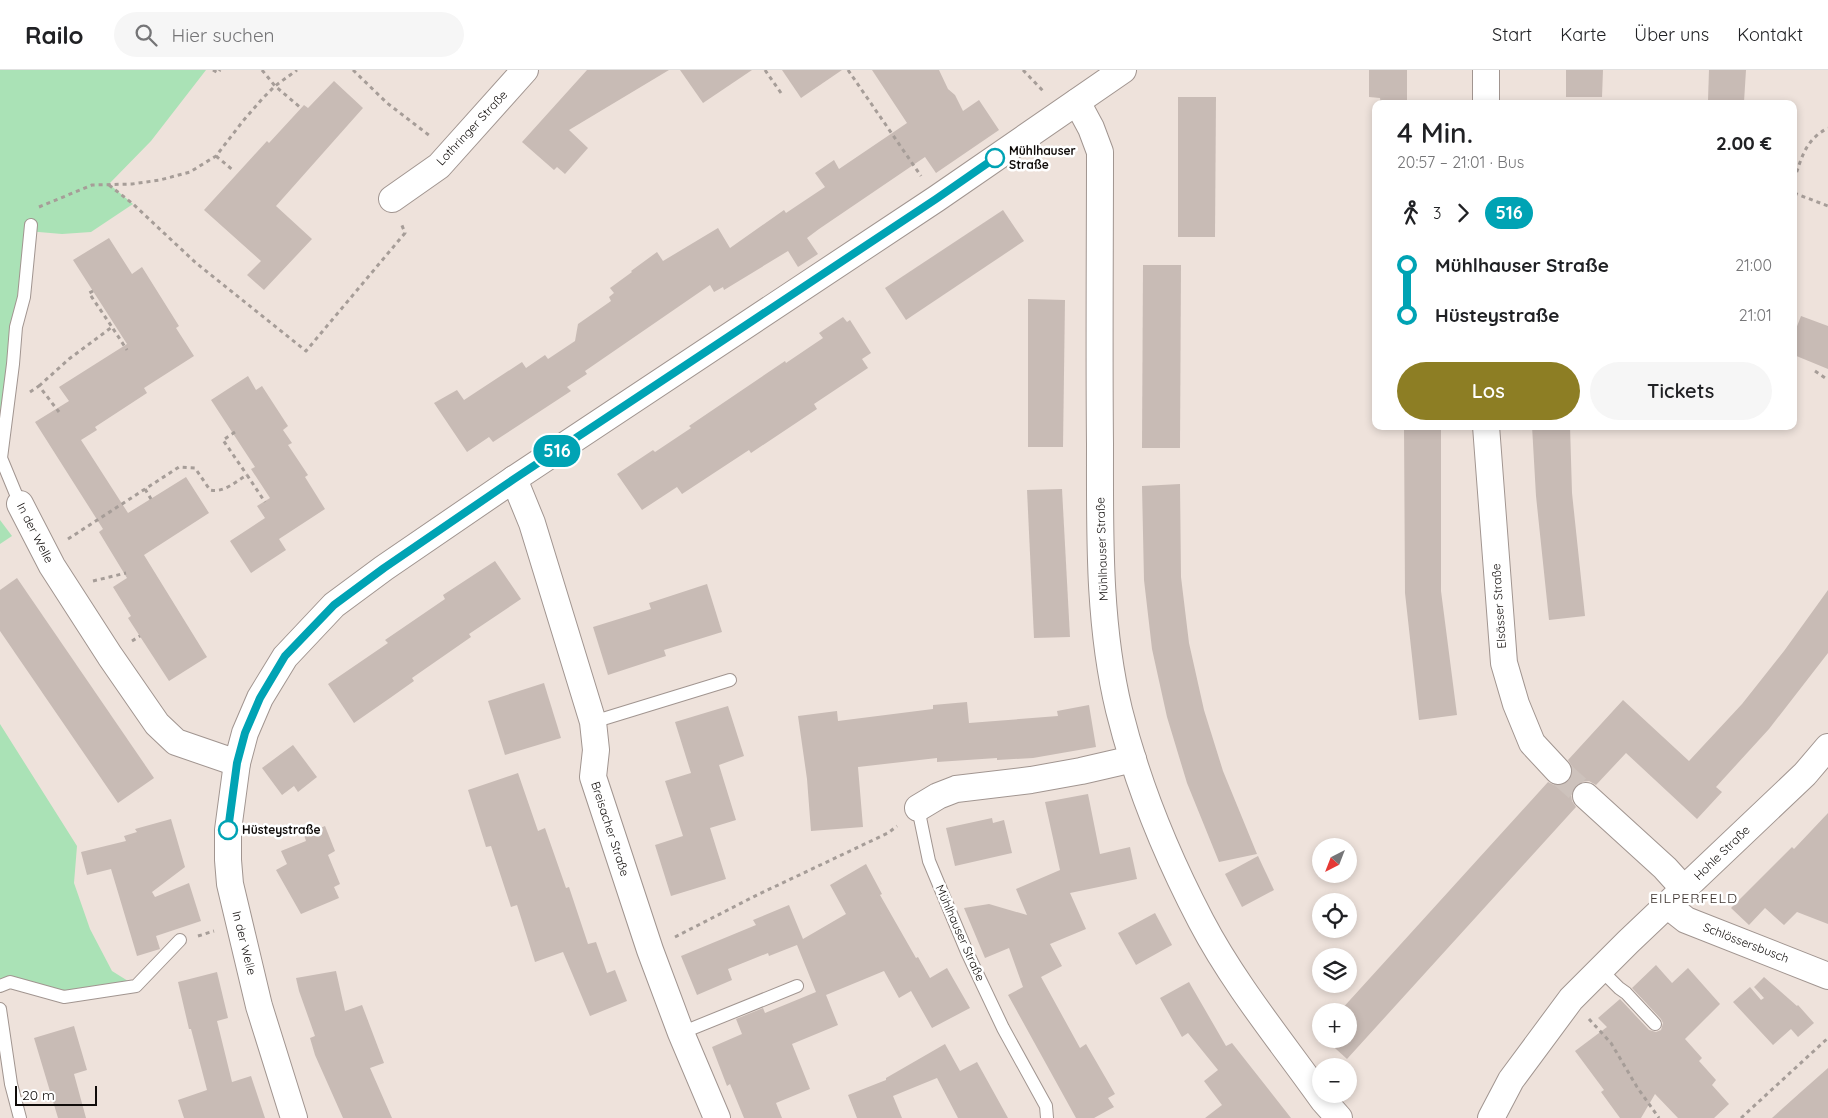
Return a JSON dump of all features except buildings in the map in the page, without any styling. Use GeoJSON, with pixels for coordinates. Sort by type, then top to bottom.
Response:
{"type":"FeatureCollection","features":[{"type":"Feature","properties":{"kind":"street","name":"Lothringer Straße"},"geometry":{"type":"LineString","coordinates":[[392,199],[439,166],[525,70]]}},
{"type":"Feature","properties":{"kind":"street","name":"In der Welle"},"geometry":{"type":"LineString","coordinates":[[294,1118],[259,1006],[230,884],[228,860],[228,830],[237,763],[245,733],[260,698],[285,656],[334,605],[384,568],[514,479],[936,199],[1123,70]]}},
{"type":"Feature","properties":{"kind":"street"},"geometry":{"type":"LineString","coordinates":[[1486,70],[1486,100]]}},
{"type":"Feature","properties":{"kind":"street","name":"Mühlhauser Straße"},"geometry":{"type":"LineString","coordinates":[[1076,102],[1092,128],[1100,152],[1100,572],[1108,644],[1119,708],[1147,800],[1201,922],[1236,978],[1323,1100],[1339,1118]]}},
{"type":"Feature","properties":{"kind":"street","name":"Elsässer Straße"},"geometry":{"type":"LineString","coordinates":[[1486,430],[1504,663],[1516,704],[1532,743],[1558,771]]}},
{"type":"Feature","properties":{"kind":"street","name":"Breisacher Straße"},"geometry":{"type":"LineString","coordinates":[[514,479],[532,523],[593,722],[596,750],[593,777],[650,950],[717,1118]]}},
{"type":"Feature","properties":{"kind":"street","name":"In der Welle"},"geometry":{"type":"LineString","coordinates":[[20,504],[52,566],[156,724],[176,742],[237,763]]}},
{"type":"Feature","properties":{"kind":"street","name":"Hohle Straße"},"geometry":{"type":"LineString","coordinates":[[1491,1118],[1511,1080],[1571,998],[1805,774],[1828,747]]}},
{"type":"Feature","properties":{"kind":"street"},"geometry":{"type":"LineString","coordinates":[[918,808],[938,796],[956,789],[1031,780],[1133,759]]}},
{"type":"Feature","properties":{"kind":"street"},"geometry":{"type":"LineString","coordinates":[[1586,796],[1665,868],[1676,897]]}},
{"type":"Feature","properties":{"kind":"street","name":"Schlössersbusch"},"geometry":{"type":"LineString","coordinates":[[1676,897],[1686,920],[1828,976]]}},
{"type":"Feature","properties":{"kind":"lane","name":"In der Welle"},"geometry":{"type":"LineString","coordinates":[[20,504],[1,458],[16,327],[24,297],[31,225]]}},
{"type":"Feature","properties":{"kind":"lane"},"geometry":{"type":"LineString","coordinates":[[593,722],[730,680]]}},
{"type":"Feature","properties":{"kind":"lane","name":"Mühlhauser Straße"},"geometry":{"type":"LineString","coordinates":[[918,808],[929,861],[950,913],[1004,1028],[1046,1106],[1047,1118]]}},
{"type":"Feature","properties":{"kind":"lane"},"geometry":{"type":"LineString","coordinates":[[0,986],[10,982],[64,998],[136,986],[180,940]]}},
{"type":"Feature","properties":{"kind":"lane"},"geometry":{"type":"LineString","coordinates":[[1600,969],[1655,1024]]}},
{"type":"Feature","properties":{"kind":"lane"},"geometry":{"type":"LineString","coordinates":[[682,1033],[797,986]]}},
{"type":"Feature","properties":{"kind":"lane"},"geometry":{"type":"LineString","coordinates":[[0,1009],[11,1084],[20,1118]]}},
{"type":"Feature","properties":{"kind":"path"},"geometry":{"type":"LineString","coordinates":[[213,70],[218,73],[220,70]]}},
{"type":"Feature","properties":{"kind":"path"},"geometry":{"type":"LineString","coordinates":[[262,70],[274,86],[301,108]]}},
{"type":"Feature","properties":{"kind":"path"},"geometry":{"type":"LineString","coordinates":[[31,225],[36,208],[92,185],[132,184],[160,180],[190,172],[216,156],[243,121],[274,86],[297,70]]}},
{"type":"Feature","properties":{"kind":"path"},"geometry":{"type":"LineString","coordinates":[[353,70],[387,103],[450,153]]}},
{"type":"Feature","properties":{"kind":"path"},"geometry":{"type":"LineString","coordinates":[[765,70],[781,93]]}},
{"type":"Feature","properties":{"kind":"path"},"geometry":{"type":"LineString","coordinates":[[848,70],[936,199]]}},
{"type":"Feature","properties":{"kind":"path"},"geometry":{"type":"LineString","coordinates":[[1797,172],[1809,142],[1817,134],[1828,128]]}},
{"type":"Feature","properties":{"kind":"path"},"geometry":{"type":"LineString","coordinates":[[216,156],[234,171]]}},
{"type":"Feature","properties":{"kind":"path"},"geometry":{"type":"LineString","coordinates":[[109,185],[134,204],[196,263],[306,350],[405,232],[392,199]]}},
{"type":"Feature","properties":{"kind":"path"},"geometry":{"type":"LineString","coordinates":[[1797,194],[1828,206]]}},
{"type":"Feature","properties":{"kind":"path"},"geometry":{"type":"LineString","coordinates":[[93,291],[90,293],[127,350]]}},
{"type":"Feature","properties":{"kind":"path"},"geometry":{"type":"LineString","coordinates":[[7,408],[39,386],[69,359],[112,327]]}},
{"type":"Feature","properties":{"kind":"path"},"geometry":{"type":"LineString","coordinates":[[1815,371],[1828,380]]}},
{"type":"Feature","properties":{"kind":"path"},"geometry":{"type":"LineString","coordinates":[[39,386],[59,412]]}},
{"type":"Feature","properties":{"kind":"path"},"geometry":{"type":"LineString","coordinates":[[235,432],[223,440],[265,502]]}},
{"type":"Feature","properties":{"kind":"path"},"geometry":{"type":"LineString","coordinates":[[46,553],[179,467],[195,468],[210,490],[217,492],[247,475]]}},
{"type":"Feature","properties":{"kind":"path"},"geometry":{"type":"LineString","coordinates":[[145,489],[151,499]]}},
{"type":"Feature","properties":{"kind":"path"},"geometry":{"type":"LineString","coordinates":[[94,580],[126,573]]}},
{"type":"Feature","properties":{"kind":"path"},"geometry":{"type":"LineString","coordinates":[[135,640],[140,636]]}},
{"type":"Feature","properties":{"kind":"path"},"geometry":{"type":"LineString","coordinates":[[650,950],[757,895],[888,833],[918,808]]}},
{"type":"Feature","properties":{"kind":"path"},"geometry":{"type":"LineString","coordinates":[[180,940],[239,925]]}},
{"type":"Feature","properties":{"kind":"path"},"geometry":{"type":"LineString","coordinates":[[1571,998],[1611,1043],[1659,1118]]}},
{"type":"Feature","properties":{"kind":"path"},"geometry":{"type":"LineString","coordinates":[[1741,1118],[1828,1038]]}},
{"type":"Feature","properties":{"kind":"green space"},"geometry":{"type":"Polygon","coordinates":[[[0,70],[206,70],[151,141],[109,184],[133,204],[91,232],[62,234],[27,231],[0,413],[0,70]]]}},
{"type":"Feature","properties":{"kind":"green space"},"geometry":{"type":"Polygon","coordinates":[[[0,520],[12,536],[0,544],[0,520]]]}},
{"type":"Feature","properties":{"kind":"green space"},"geometry":{"type":"Polygon","coordinates":[[[0,724],[77,846],[74,883],[90,929],[112,971],[136,986],[64,997],[0,986],[0,724]]]}},
{"type":"Feature","properties":{"kind":"tunnel"},"geometry":{"type":"LineString","coordinates":[[1558,771],[1586,796]]}},
{"type":"Feature","properties":{"kind":"bus line","name":"516"},"geometry":{"type":"LineString","coordinates":[[228,830],[237,763],[245,733],[260,698],[285,656],[334,605],[384,568],[514,479],[995,158]]}},
{"type":"Feature","properties":{"kind":"place","name":"Mühlhauser Straße"},"geometry":{"type":"Point","coordinates":[995,158]}},
{"type":"Feature","properties":{"kind":"place","name":"Hüsteystraße"},"geometry":{"type":"Point","coordinates":[228,830]}},
{"type":"Feature","properties":{"kind":"district","name":"EILPERFELD"},"geometry":{"type":"Point","coordinates":[1694,898]}}]}
